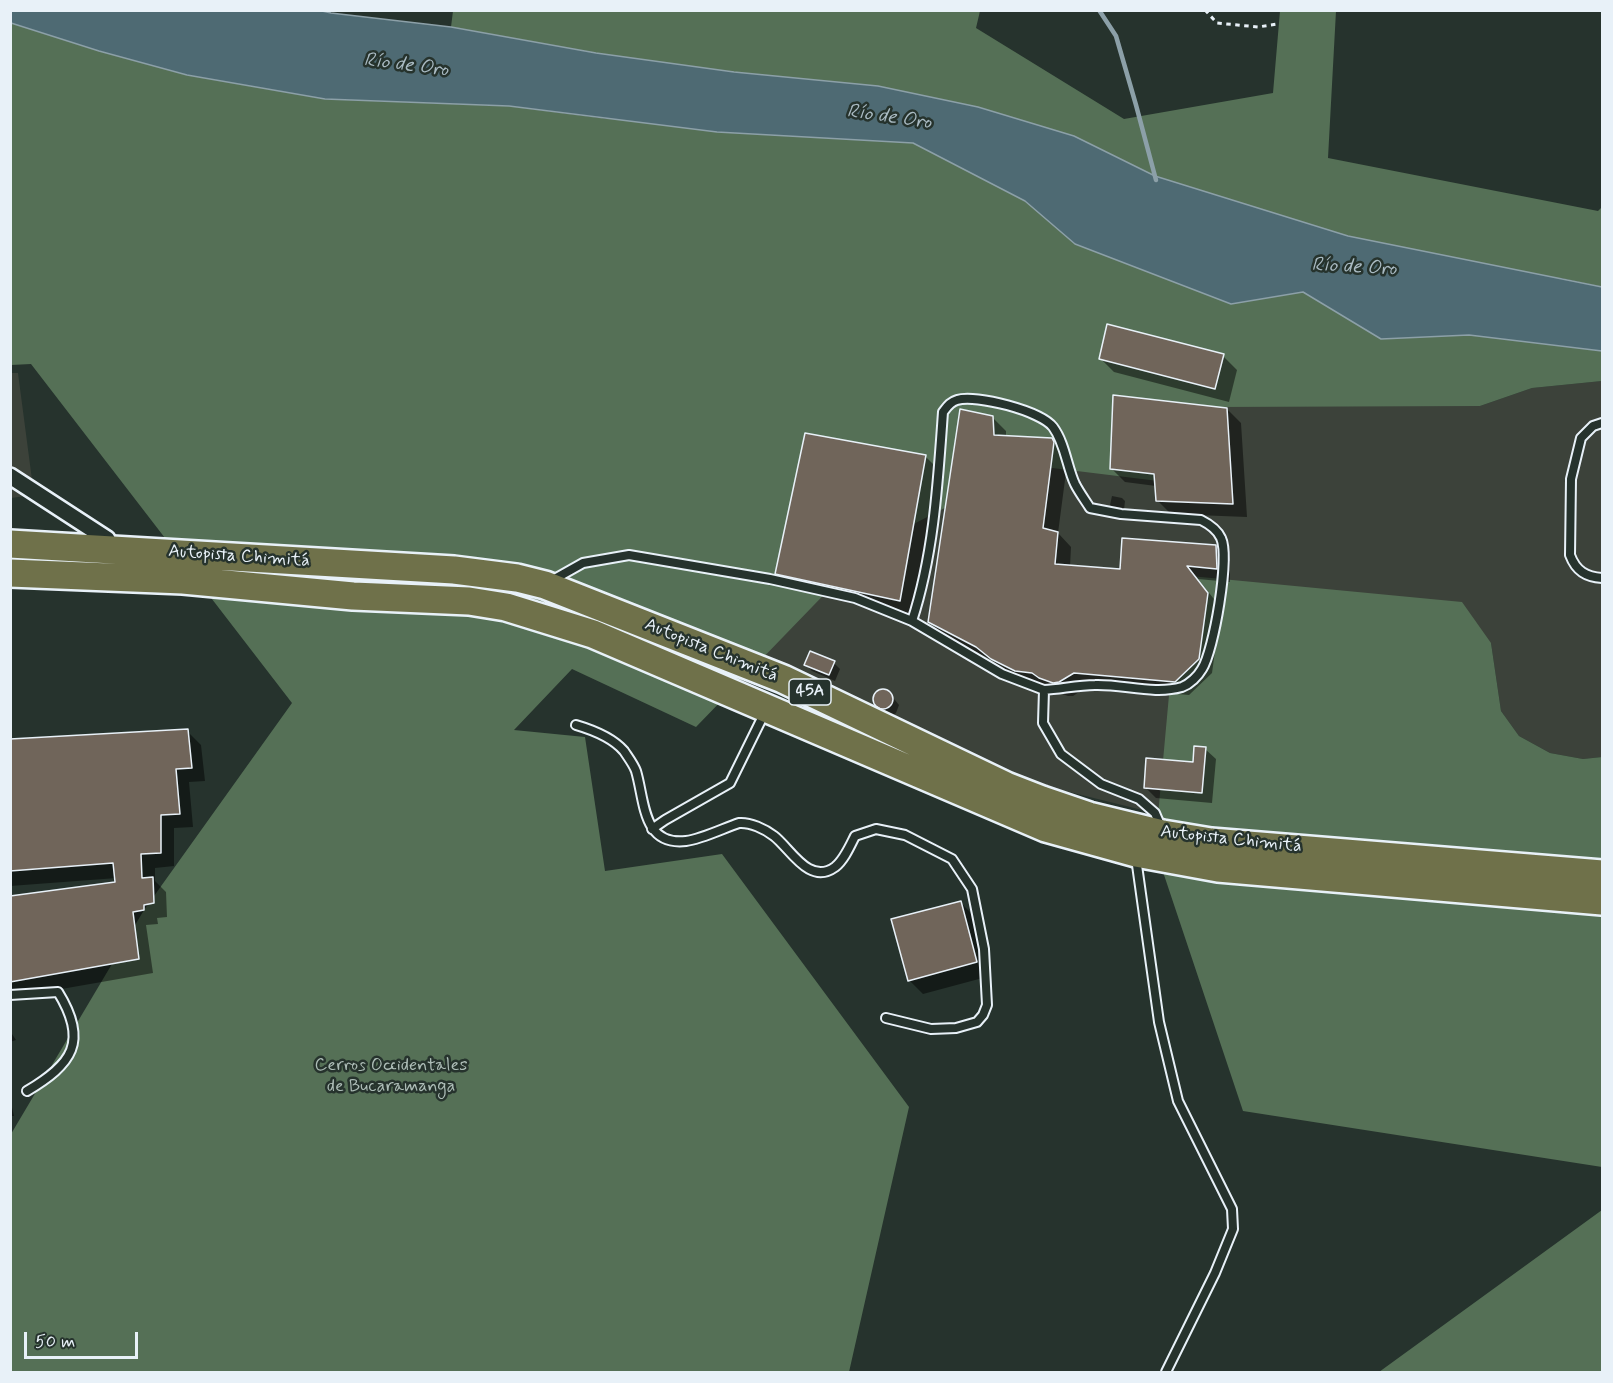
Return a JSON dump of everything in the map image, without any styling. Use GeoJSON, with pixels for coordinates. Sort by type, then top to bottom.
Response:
{"type":"FeatureCollection","features":[{"type":"Feature","properties":{"kind":"highway","name":"Autopista Chimitá"},"geometry":{"type":"LineString","coordinates":[[10,544],[454,570],[517,578],[545,585],[783,679],[1006,786],[1089,816],[1163,834],[1211,842],[1602,874]]}},
{"type":"Feature","properties":{"kind":"highway","name":"Autopista Chimitá"},"geometry":{"type":"LineString","coordinates":[[10,573],[183,580],[352,596],[469,601],[506,607],[593,634],[1046,828],[1136,853],[1218,868],[1602,901]]}},
{"type":"Feature","properties":{"kind":"street"},"geometry":{"type":"LineString","coordinates":[[10,476],[107,539],[112,549]]}},
{"type":"Feature","properties":{"kind":"lane"},"geometry":{"type":"LineString","coordinates":[[545,585],[583,563],[629,555],[771,579],[855,598],[912,621],[1002,674],[1044,690],[1095,685],[1162,690],[1184,686],[1202,669],[1208,655],[1220,596],[1225,556],[1221,538],[1211,525],[1201,520],[1121,514],[1090,508],[1075,484],[1054,428],[1046,420],[1024,410],[985,400],[957,400],[948,405],[943,412],[937,493],[929,550],[912,621]]}},
{"type":"Feature","properties":{"kind":"lane"},"geometry":{"type":"LineString","coordinates":[[1602,423],[1593,426],[1581,438],[1571,479],[1570,555],[1574,566],[1583,573],[1602,578]]}},
{"type":"Feature","properties":{"kind":"lane"},"geometry":{"type":"LineString","coordinates":[[1044,690],[1043,723],[1061,754],[1101,783],[1139,799],[1155,813],[1163,834]]}},
{"type":"Feature","properties":{"kind":"lane"},"geometry":{"type":"LineString","coordinates":[[652,829],[730,783],[767,709]]}},
{"type":"Feature","properties":{"kind":"lane"},"geometry":{"type":"LineString","coordinates":[[576,725],[599,732],[623,749],[635,769],[643,805],[652,829],[661,837],[671,841],[688,841],[748,822],[774,836],[810,870],[820,872],[834,868],[855,836],[876,829],[905,836],[952,859],[972,889],[982,939],[987,1005],[983,1015],[977,1022],[956,1028],[931,1029],[886,1018]]}},
{"type":"Feature","properties":{"kind":"lane"},"geometry":{"type":"LineString","coordinates":[[1136,853],[1159,1022],[1178,1101],[1232,1209],[1233,1219],[1233,1229],[1215,1273],[1166,1372]]}},
{"type":"Feature","properties":{"kind":"lane"},"geometry":{"type":"LineString","coordinates":[[10,995],[58,992],[68,1009],[74,1030],[69,1057],[53,1075],[27,1091]]}},
{"type":"Feature","properties":{"kind":"path"},"geometry":{"type":"LineString","coordinates":[[1205,10],[1217,23],[1258,27],[1277,24]]}},
{"type":"Feature","properties":{"kind":"shaded area"},"geometry":{"type":"Polygon","coordinates":[[[671,290],[1480,406],[1532,388],[1602,381],[1602,757],[1583,759],[1550,753],[1519,736],[1501,711],[1491,643],[1203,825],[1037,784],[997,766],[995,769],[621,602],[671,290]]]}},
{"type":"Feature","properties":{"kind":"shaded area"},"geometry":{"type":"Polygon","coordinates":[[[11,373],[18,373],[34,495],[11,498],[11,373]]]}},
{"type":"Feature","properties":{"kind":"green space","name":"Cerros Occidentales de Bucaramanga"},"geometry":{"type":"Polygon","coordinates":[[[453,11],[980,11],[976,28],[1124,119],[1273,93],[1280,11],[1336,11],[1328,158],[1598,211],[1602,207],[1602,287],[1560,278],[1525,341],[1602,351],[1602,381],[1532,388],[1480,406],[1215,407],[1207,487],[1028,465],[871,546],[696,727],[572,669],[514,730],[585,737],[605,871],[722,854],[909,1107],[849,1372],[11,1372],[11,1134],[144,910],[292,703],[31,364],[11,365],[11,23],[99,51],[187,75],[325,99],[509,106],[609,119],[596,53],[451,27],[453,11]]]}},
{"type":"Feature","properties":{"kind":"green space"},"geometry":{"type":"Polygon","coordinates":[[[1180,575],[1462,602],[1491,643],[1501,711],[1519,736],[1550,753],[1583,759],[1602,757],[1602,1167],[1243,1111],[1155,848],[1180,575]]]}},
{"type":"Feature","properties":{"kind":"green space"},"geometry":{"type":"Polygon","coordinates":[[[1602,1210],[1602,1372],[1379,1372],[1602,1210]]]}},
{"type":"Feature","properties":{"kind":"water","name":"Río de Oro"},"geometry":{"type":"Polygon","coordinates":[[[10,11],[322,11],[451,27],[596,53],[734,72],[878,86],[978,107],[1074,136],[1155,176],[1348,236],[1602,287],[1602,351],[1469,335],[1381,339],[1303,292],[1231,304],[1075,244],[1025,201],[913,143],[717,132],[509,106],[325,99],[187,75],[99,51],[11,23],[10,11]]]}},
{"type":"Feature","properties":{"kind":"building"},"geometry":{"type":"Polygon","coordinates":[[[1107,324],[1224,354],[1215,389],[1099,359],[1107,324]]]}},
{"type":"Feature","properties":{"kind":"building"},"geometry":{"type":"Polygon","coordinates":[[[1113,395],[1227,408],[1233,504],[1156,501],[1154,474],[1110,469],[1113,395]]]}},
{"type":"Feature","properties":{"kind":"building"},"geometry":{"type":"Polygon","coordinates":[[[960,409],[993,416],[994,435],[1052,438],[1054,442],[1043,528],[1058,532],[1055,564],[1120,569],[1122,538],[1216,545],[1217,569],[1187,566],[1208,593],[1199,659],[1175,682],[1074,673],[1053,683],[1032,673],[1015,671],[928,622],[960,409]]]}},
{"type":"Feature","properties":{"kind":"building"},"geometry":{"type":"Polygon","coordinates":[[[805,433],[926,455],[900,601],[775,574],[805,433]]]}},
{"type":"Feature","properties":{"kind":"building"},"geometry":{"type":"Polygon","coordinates":[[[810,651],[835,661],[829,675],[804,665],[810,651]]]}},
{"type":"Feature","properties":{"kind":"building"},"geometry":{"type":"Polygon","coordinates":[[[883,689],[890,692],[893,699],[890,706],[883,709],[876,706],[873,699],[876,692],[883,689]]]}},
{"type":"Feature","properties":{"kind":"building"},"geometry":{"type":"Polygon","coordinates":[[[188,729],[192,768],[176,769],[180,814],[161,815],[161,853],[141,854],[142,878],[153,877],[154,903],[144,905],[144,910],[133,912],[139,959],[10,982],[10,896],[115,882],[113,863],[10,871],[10,739],[188,729]]]}},
{"type":"Feature","properties":{"kind":"building"},"geometry":{"type":"Polygon","coordinates":[[[1194,746],[1206,747],[1202,793],[1144,788],[1146,758],[1193,762],[1194,746]]]}},
{"type":"Feature","properties":{"kind":"building"},"geometry":{"type":"Polygon","coordinates":[[[961,901],[977,962],[908,981],[891,919],[961,901]]]}},
{"type":"Feature","properties":{"kind":"waterway"},"geometry":{"type":"LineString","coordinates":[[1099,10],[1116,36],[1156,180]]}}]}
